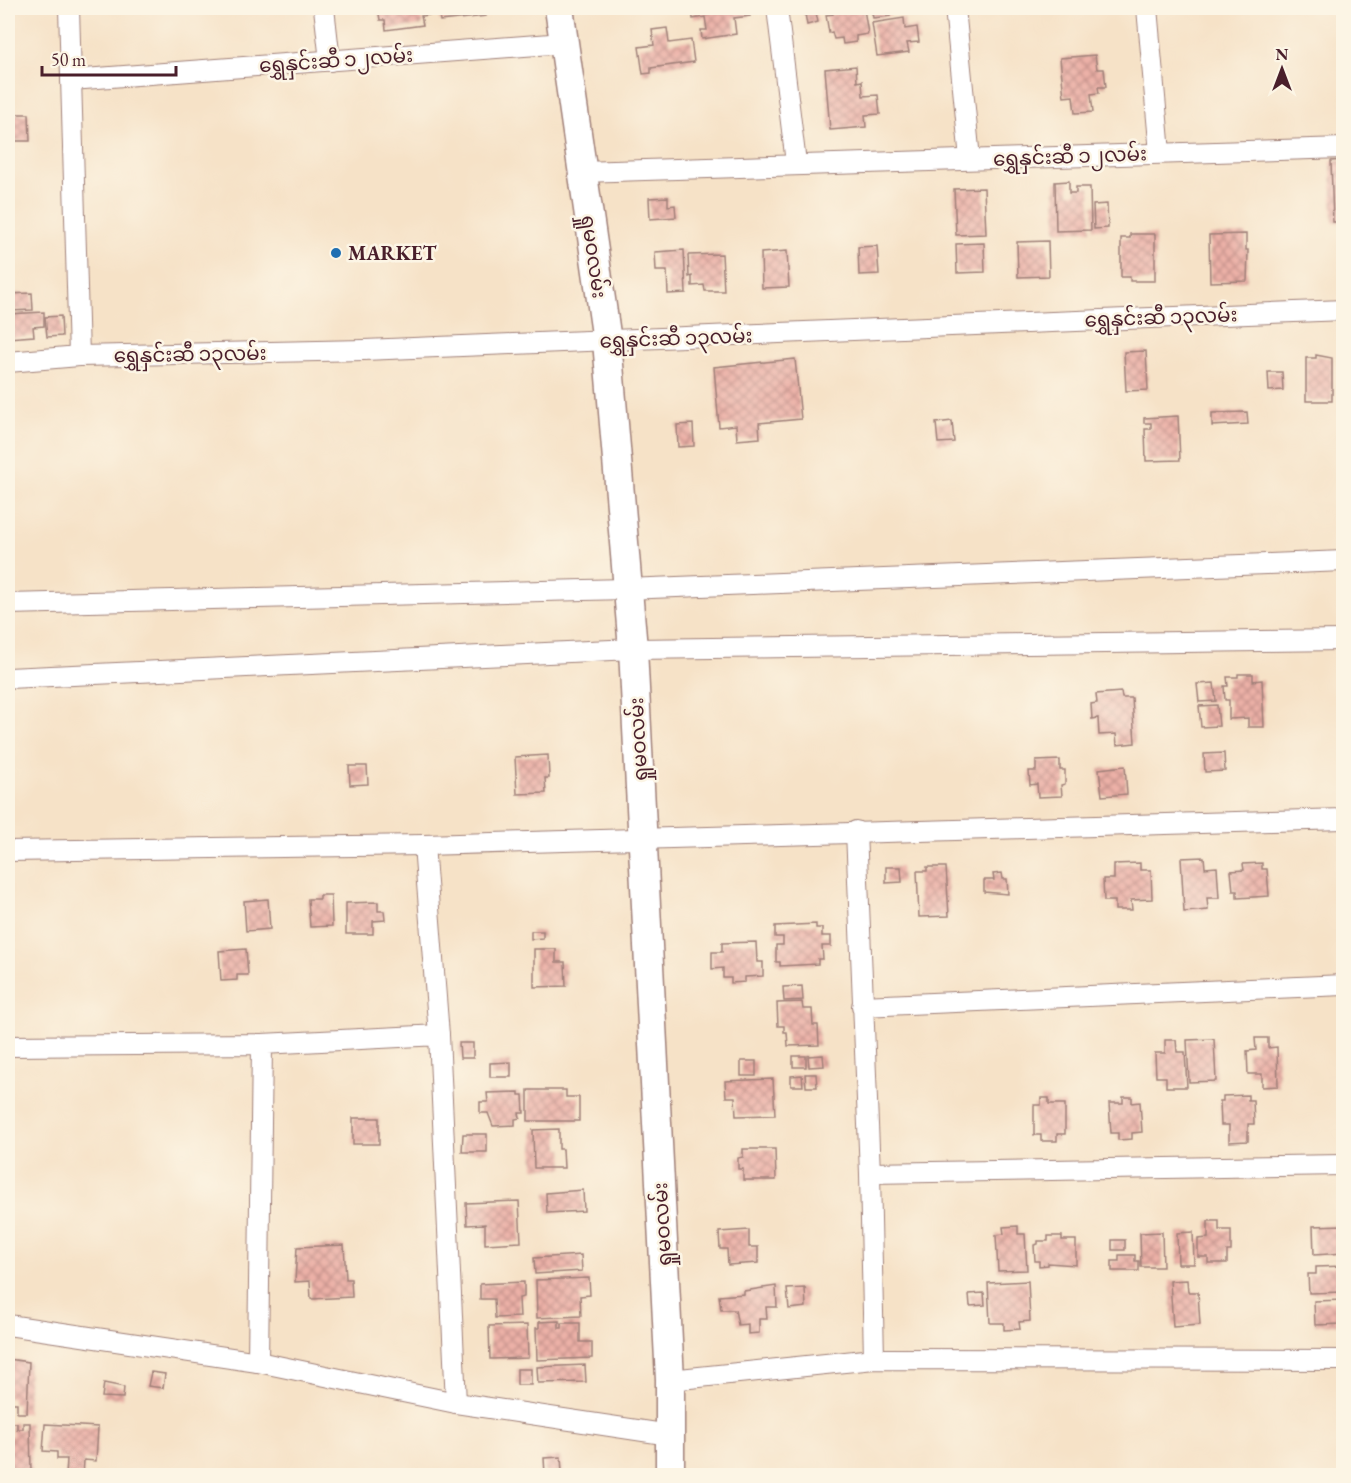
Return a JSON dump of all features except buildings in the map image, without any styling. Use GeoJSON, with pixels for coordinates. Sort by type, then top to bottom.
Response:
{"type":"FeatureCollection","features":[{"type":"Feature","properties":{"kind":"street"},"geometry":{"type":"LineString","coordinates":[[69,8],[79,356]]}},
{"type":"Feature","properties":{"kind":"street"},"geometry":{"type":"LineString","coordinates":[[324,8],[330,61]]}},
{"type":"Feature","properties":{"kind":"street","name":"ရှုမဝလမ်း"},"geometry":{"type":"LineString","coordinates":[[560,8],[607,341],[626,589],[633,649],[670,1380],[670,1476]]}},
{"type":"Feature","properties":{"kind":"street"},"geometry":{"type":"LineString","coordinates":[[777,8],[796,163]]}},
{"type":"Feature","properties":{"kind":"street"},"geometry":{"type":"LineString","coordinates":[[955,8],[970,159]]}},
{"type":"Feature","properties":{"kind":"street"},"geometry":{"type":"LineString","coordinates":[[1147,8],[1160,153]]}},
{"type":"Feature","properties":{"kind":"street","name":"ရွှေနှင်းဆီ ၁၂လမ်း"},"geometry":{"type":"LineString","coordinates":[[71,80],[564,43]]}},
{"type":"Feature","properties":{"kind":"street","name":"ရွှေနှင်းဆီ ၁၂လမ်း"},"geometry":{"type":"LineString","coordinates":[[582,172],[796,163],[1344,148]]}},
{"type":"Feature","properties":{"kind":"street","name":"ရွှေနှင်းဆီ ၁၃လမ်း"},"geometry":{"type":"LineString","coordinates":[[8,362],[79,356],[607,341],[1344,309]]}},
{"type":"Feature","properties":{"kind":"street"},"geometry":{"type":"LineString","coordinates":[[8,604],[626,589],[1344,561]]}},
{"type":"Feature","properties":{"kind":"street"},"geometry":{"type":"LineString","coordinates":[[8,678],[633,649],[1344,640]]}},
{"type":"Feature","properties":{"kind":"street"},"geometry":{"type":"LineString","coordinates":[[8,851],[424,845],[643,837],[1344,819]]}},
{"type":"Feature","properties":{"kind":"street"},"geometry":{"type":"LineString","coordinates":[[856,831],[870,1173],[874,1359]]}},
{"type":"Feature","properties":{"kind":"street"},"geometry":{"type":"LineString","coordinates":[[424,845],[439,1035],[456,1403]]}},
{"type":"Feature","properties":{"kind":"street"},"geometry":{"type":"LineString","coordinates":[[862,1006],[1344,985]]}},
{"type":"Feature","properties":{"kind":"street"},"geometry":{"type":"LineString","coordinates":[[8,1046],[262,1044],[439,1035]]}},
{"type":"Feature","properties":{"kind":"street"},"geometry":{"type":"LineString","coordinates":[[258,1362],[262,1044]]}},
{"type":"Feature","properties":{"kind":"street"},"geometry":{"type":"LineString","coordinates":[[870,1173],[1344,1165]]}},
{"type":"Feature","properties":{"kind":"street"},"geometry":{"type":"LineString","coordinates":[[8,1325],[258,1362],[456,1403],[670,1435]]}},
{"type":"Feature","properties":{"kind":"street"},"geometry":{"type":"LineString","coordinates":[[670,1380],[874,1359],[1344,1360]]}},
{"type":"Feature","properties":{"kind":"place","name":"MARKET"},"geometry":{"type":"Point","coordinates":[336,253]}}]}
